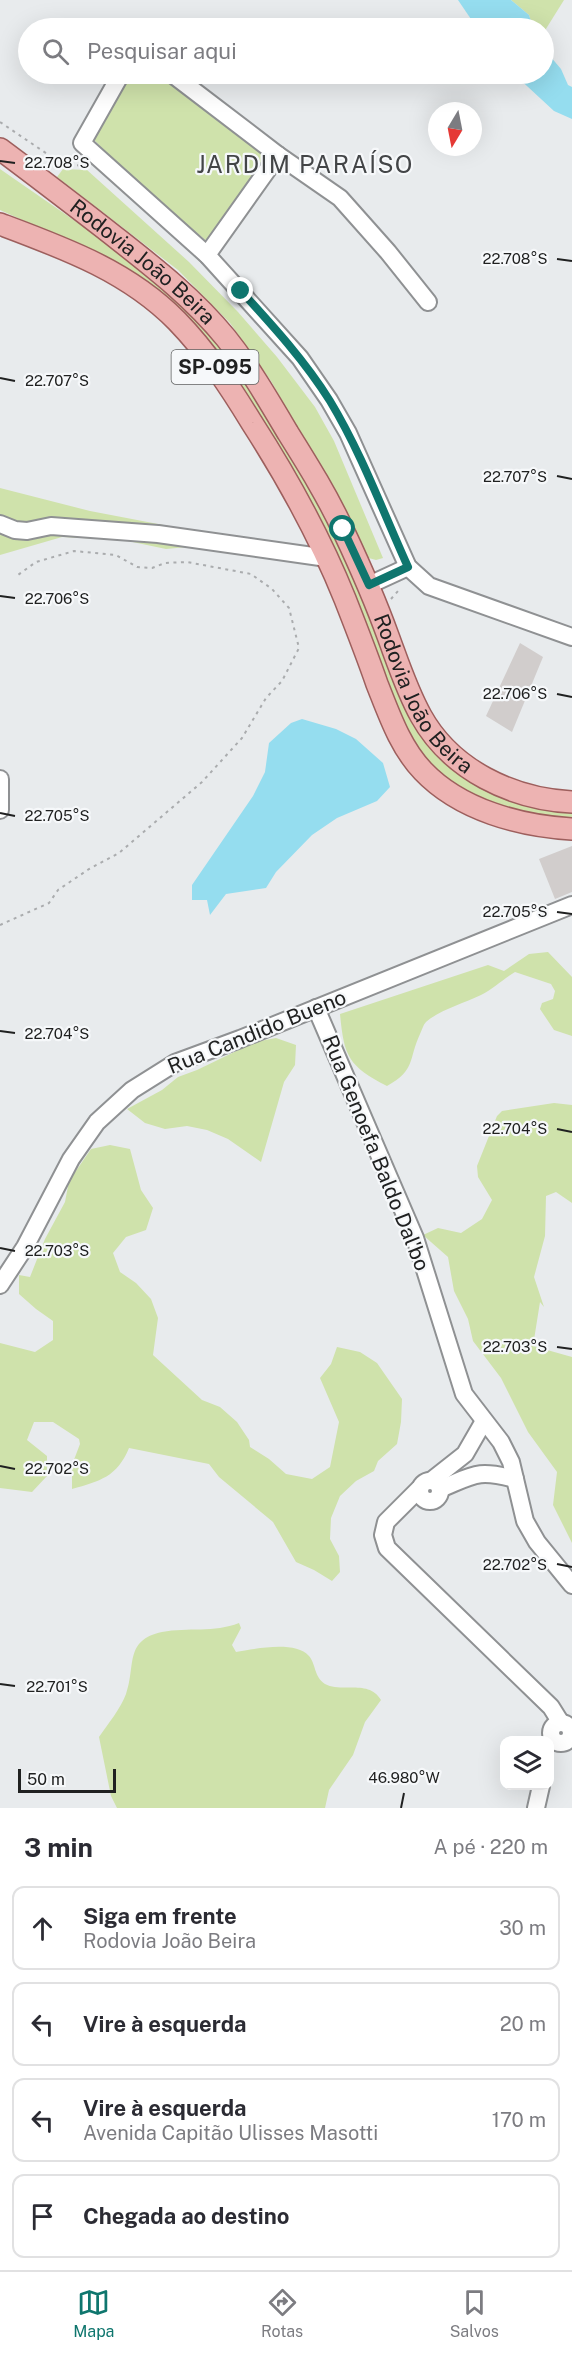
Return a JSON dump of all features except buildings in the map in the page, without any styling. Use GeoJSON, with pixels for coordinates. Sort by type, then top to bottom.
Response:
{"type":"FeatureCollection","features":[{"type":"Feature","properties":{"kind":"main road","name":"Rodovia João Beira"},"geometry":{"type":"LineString","coordinates":[[0,149],[171,280],[226,339],[269,399],[321,487],[369,585],[421,717],[436,736],[473,771],[498,786],[522,795],[572,802]]}},
{"type":"Feature","properties":{"kind":"main road"},"geometry":{"type":"LineString","coordinates":[[0,156],[22,166]]}},
{"type":"Feature","properties":{"kind":"main road","name":"Rodovia João Beira"},"geometry":{"type":"LineString","coordinates":[[0,224],[92,260],[121,276],[176,320],[201,348],[226,381],[282,470],[344,596],[394,727],[422,770],[438,785],[479,808],[523,822],[572,828]]}},
{"type":"Feature","properties":{"kind":"street"},"geometry":{"type":"LineString","coordinates":[[115,84],[82,143],[207,255],[300,358],[348,433],[401,571],[429,586],[572,637]]}},
{"type":"Feature","properties":{"kind":"street"},"geometry":{"type":"LineString","coordinates":[[185,84],[340,198],[428,302]]}},
{"type":"Feature","properties":{"kind":"street"},"geometry":{"type":"LineString","coordinates":[[207,255],[279,155]]}},
{"type":"Feature","properties":{"kind":"street"},"geometry":{"type":"LineString","coordinates":[[0,524],[21,530],[51,526],[158,534],[327,558]]}},
{"type":"Feature","properties":{"kind":"street"},"geometry":{"type":"LineString","coordinates":[[369,585],[401,571]]}},
{"type":"Feature","properties":{"kind":"street"},"geometry":{"type":"LineString","coordinates":[[0,779],[0,810]]}},
{"type":"Feature","properties":{"kind":"street","name":"Rua Candido Bueno"},"geometry":{"type":"LineString","coordinates":[[0,1286],[25,1247],[71,1159],[97,1122],[132,1090],[174,1063],[572,904]]}},
{"type":"Feature","properties":{"kind":"street","name":"Rua Genoefa Baldo Dal'bo"},"geometry":{"type":"LineString","coordinates":[[316,1008],[415,1238],[464,1394],[501,1442],[511,1462],[525,1521],[537,1542],[572,1585]]}},
{"type":"Feature","properties":{"kind":"street"},"geometry":{"type":"LineString","coordinates":[[484,1421],[465,1454],[386,1522],[383,1535],[387,1548],[551,1707],[561,1723],[569,1728],[571,1738],[567,1742],[554,1743]]}},
{"type":"Feature","properties":{"kind":"street"},"geometry":{"type":"LineString","coordinates":[[430,1486],[479,1473],[490,1473],[515,1479]]}},
{"type":"Feature","properties":{"kind":"street"},"geometry":{"type":"LineString","coordinates":[[551,1736],[552,1728],[561,1723]]}},
{"type":"Feature","properties":{"kind":"street"},"geometry":{"type":"LineString","coordinates":[[536,1808],[540,1790]]}},
{"type":"Feature","properties":{"kind":"path"},"geometry":{"type":"LineString","coordinates":[[0,925],[49,903],[58,890],[119,853],[202,782],[242,738],[266,698],[282,681],[299,648],[289,608],[272,590],[251,574],[228,568],[187,562],[165,563],[152,568],[137,567],[116,555],[74,550],[36,562],[18,575]]}},
{"type":"Feature","properties":{"kind":"path"},"geometry":{"type":"LineString","coordinates":[[389,603],[398,591],[401,571]]}},
{"type":"Feature","properties":{"kind":"green space"},"geometry":{"type":"Polygon","coordinates":[[[511,0],[564,0],[553,18],[530,18],[511,0]]]}},
{"type":"Feature","properties":{"kind":"green space"},"geometry":{"type":"Polygon","coordinates":[[[122,84],[172,84],[271,158],[208,242],[154,198],[94,140],[122,84]]]}},
{"type":"Feature","properties":{"kind":"green space"},"geometry":{"type":"Polygon","coordinates":[[[0,169],[130,259],[198,320],[233,362],[306,475],[429,741],[572,808],[572,821],[524,814],[477,798],[449,782],[421,758],[261,421],[96,253],[0,210],[0,169]]]}},
{"type":"Feature","properties":{"kind":"green space"},"geometry":{"type":"Polygon","coordinates":[[[63,169],[87,170],[189,262],[238,312],[277,357],[315,407],[334,441],[383,558],[376,560],[365,557],[341,505],[271,381],[230,323],[178,270],[57,177],[63,169]]]}},
{"type":"Feature","properties":{"kind":"green space"},"geometry":{"type":"Polygon","coordinates":[[[0,488],[90,511],[200,532],[187,547],[166,549],[123,540],[62,537],[0,555],[0,488]]]}},
{"type":"Feature","properties":{"kind":"green space"},"geometry":{"type":"Polygon","coordinates":[[[548,952],[572,977],[572,1036],[554,1030],[540,1009],[542,1003],[553,999],[555,991],[551,984],[515,972],[485,993],[445,1010],[426,1022],[407,1069],[403,1075],[387,1086],[356,1066],[350,1058],[346,1050],[340,1014],[488,965],[504,971],[529,954],[548,952]]]}},
{"type":"Feature","properties":{"kind":"green space"},"geometry":{"type":"Polygon","coordinates":[[[276,1038],[296,1045],[295,1065],[284,1082],[261,1162],[228,1139],[207,1130],[187,1126],[165,1129],[145,1123],[127,1109],[162,1090],[178,1077],[255,1042],[276,1038]]]}},
{"type":"Feature","properties":{"kind":"green space"},"geometry":{"type":"Polygon","coordinates":[[[554,1103],[572,1105],[572,1203],[556,1192],[546,1196],[545,1236],[534,1277],[544,1307],[540,1302],[533,1346],[572,1357],[572,1543],[553,1505],[557,1472],[528,1432],[501,1378],[473,1341],[468,1319],[454,1291],[448,1257],[423,1235],[438,1228],[461,1233],[482,1219],[492,1200],[478,1177],[477,1166],[497,1116],[502,1111],[554,1103]]]}},
{"type":"Feature","properties":{"kind":"green space"},"geometry":{"type":"Polygon","coordinates":[[[110,1145],[130,1149],[141,1190],[153,1208],[146,1230],[126,1237],[113,1253],[120,1272],[136,1283],[151,1299],[158,1318],[153,1355],[202,1400],[220,1407],[237,1422],[249,1440],[250,1447],[269,1459],[286,1474],[312,1479],[330,1467],[339,1422],[320,1378],[331,1364],[337,1347],[360,1352],[377,1363],[402,1399],[397,1444],[378,1461],[374,1471],[356,1481],[340,1496],[331,1518],[330,1539],[339,1556],[340,1572],[332,1581],[296,1562],[273,1522],[219,1477],[209,1464],[129,1448],[113,1472],[99,1480],[72,1489],[72,1465],[80,1444],[79,1439],[53,1422],[34,1422],[27,1440],[47,1456],[47,1476],[32,1492],[0,1488],[0,1343],[35,1352],[53,1340],[53,1321],[19,1294],[19,1275],[30,1277],[45,1239],[65,1202],[69,1181],[91,1149],[110,1145]]]}},
{"type":"Feature","properties":{"kind":"green space"},"geometry":{"type":"Polygon","coordinates":[[[239,1623],[241,1628],[232,1645],[236,1652],[274,1647],[294,1648],[309,1656],[319,1678],[325,1684],[370,1690],[381,1700],[365,1722],[353,1755],[329,1790],[325,1808],[117,1808],[111,1796],[99,1737],[124,1699],[137,1648],[142,1641],[162,1632],[220,1628],[239,1623]]]}},
{"type":"Feature","properties":{"kind":"water"},"geometry":{"type":"Polygon","coordinates":[[[458,0],[511,0],[530,18],[470,18],[458,0]]]}},
{"type":"Feature","properties":{"kind":"water"},"geometry":{"type":"Polygon","coordinates":[[[554,61],[561,69],[568,85],[572,87],[572,119],[554,111],[525,84],[554,84],[554,61]]]}},
{"type":"Feature","properties":{"kind":"water"},"geometry":{"type":"Polygon","coordinates":[[[302,719],[336,729],[356,739],[383,763],[390,787],[377,801],[337,818],[312,835],[276,872],[266,888],[226,894],[210,915],[207,900],[192,900],[192,885],[253,796],[265,772],[269,743],[291,723],[302,719]]]}},
{"type":"Feature","properties":{"kind":"district","name":"JARDIM PARAÍSO"},"geometry":{"type":"Point","coordinates":[305,165]}},
{"type":"Feature","properties":{"kind":"route"},"geometry":{"type":"LineString","coordinates":[[241,291],[300,358],[329,400],[348,433],[408,567],[369,585],[343,529]]}}]}
